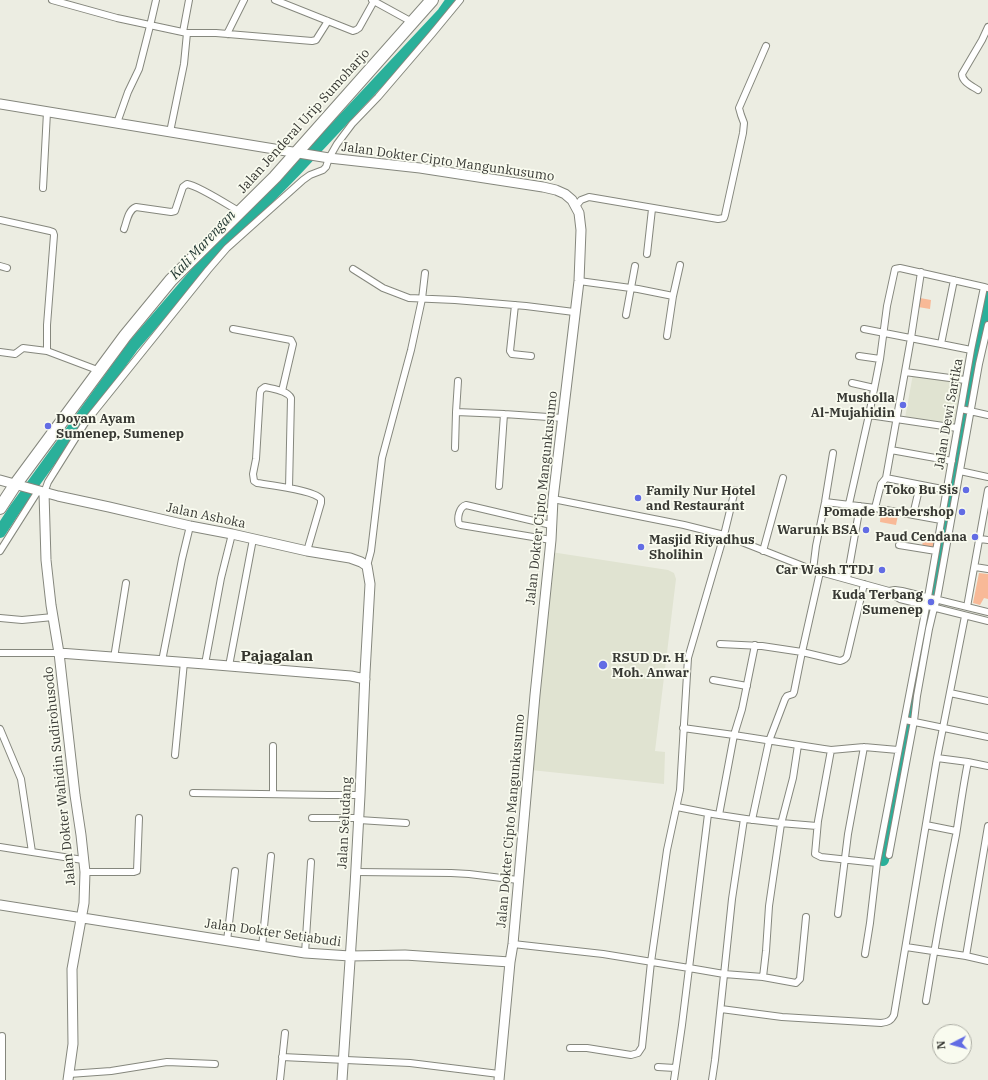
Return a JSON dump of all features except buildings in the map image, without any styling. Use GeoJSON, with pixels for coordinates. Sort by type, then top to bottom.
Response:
{"type":"FeatureCollection","features":[{"type":"Feature","properties":{"kind":"highway","name":"Jalan Jenderal Urip Sumoharjo"},"geometry":{"type":"LineString","coordinates":[[0,508],[19,486],[125,336],[172,280],[302,153],[432,0]]}},
{"type":"Feature","properties":{"kind":"street"},"geometry":{"type":"LineString","coordinates":[[52,0],[150,26],[185,32],[312,41],[316,40],[328,21]]}},
{"type":"Feature","properties":{"kind":"street"},"geometry":{"type":"LineString","coordinates":[[117,123],[128,92],[139,69],[156,0]]}},
{"type":"Feature","properties":{"kind":"street"},"geometry":{"type":"LineString","coordinates":[[170,132],[184,64],[185,32],[189,0]]}},
{"type":"Feature","properties":{"kind":"street"},"geometry":{"type":"LineString","coordinates":[[227,34],[244,1],[236,0]]}},
{"type":"Feature","properties":{"kind":"street"},"geometry":{"type":"LineString","coordinates":[[275,0],[353,31],[359,28],[373,1],[412,22]]}},
{"type":"Feature","properties":{"kind":"street"},"geometry":{"type":"LineString","coordinates":[[0,551],[48,482],[85,423],[208,270],[227,248],[302,180],[323,170],[326,167],[327,158],[352,124],[383,91],[460,0]]}},
{"type":"Feature","properties":{"kind":"street"},"geometry":{"type":"LineString","coordinates":[[978,90],[962,78],[962,74],[988,27]]}},
{"type":"Feature","properties":{"kind":"street"},"geometry":{"type":"LineString","coordinates":[[576,206],[581,200],[589,197],[652,209],[718,219],[724,218],[743,133],[744,122],[740,115],[739,108],[766,46]]}},
{"type":"Feature","properties":{"kind":"street","name":"Jalan Dokter Cipto Mangunkusumo"},"geometry":{"type":"LineString","coordinates":[[0,104],[327,158],[420,168],[543,187],[565,194],[576,206],[579,213],[581,230],[579,281],[574,312],[553,499],[551,540],[499,1077]]}},
{"type":"Feature","properties":{"kind":"street"},"geometry":{"type":"LineString","coordinates":[[43,188],[47,112]]}},
{"type":"Feature","properties":{"kind":"street"},"geometry":{"type":"LineString","coordinates":[[124,229],[130,211],[133,208],[136,207],[171,212],[175,211],[183,187],[187,184],[240,212]]}},
{"type":"Feature","properties":{"kind":"street"},"geometry":{"type":"LineString","coordinates":[[647,254],[652,209]]}},
{"type":"Feature","properties":{"kind":"street"},"geometry":{"type":"LineString","coordinates":[[0,220],[53,232],[47,325],[47,351]]}},
{"type":"Feature","properties":{"kind":"street"},"geometry":{"type":"LineString","coordinates":[[667,336],[673,296],[680,265]]}},
{"type":"Feature","properties":{"kind":"street"},"geometry":{"type":"LineString","coordinates":[[0,266],[7,268]]}},
{"type":"Feature","properties":{"kind":"street"},"geometry":{"type":"LineString","coordinates":[[626,315],[635,266]]}},
{"type":"Feature","properties":{"kind":"street"},"geometry":{"type":"LineString","coordinates":[[849,504],[880,359],[887,306],[895,269],[900,268],[921,272],[986,287]]}},
{"type":"Feature","properties":{"kind":"street"},"geometry":{"type":"LineString","coordinates":[[353,269],[382,288],[409,298],[515,305],[574,312]]}},
{"type":"Feature","properties":{"kind":"street"},"geometry":{"type":"LineString","coordinates":[[875,508],[881,484],[886,478],[921,272]]}},
{"type":"Feature","properties":{"kind":"street"},"geometry":{"type":"LineString","coordinates":[[368,566],[372,551],[382,458],[411,350],[422,298],[425,273]]}},
{"type":"Feature","properties":{"kind":"street"},"geometry":{"type":"LineString","coordinates":[[940,344],[954,280]]}},
{"type":"Feature","properties":{"kind":"street"},"geometry":{"type":"LineString","coordinates":[[579,281],[673,296]]}},
{"type":"Feature","properties":{"kind":"street","name":"Jalan Dewi Sartika"},"geometry":{"type":"LineString","coordinates":[[865,954],[877,863],[928,597],[965,380],[986,287]]}},
{"type":"Feature","properties":{"kind":"street"},"geometry":{"type":"LineString","coordinates":[[515,305],[510,353],[531,356]]}},
{"type":"Feature","properties":{"kind":"street"},"geometry":{"type":"LineString","coordinates":[[889,855],[979,364],[988,325]]}},
{"type":"Feature","properties":{"kind":"street"},"geometry":{"type":"LineString","coordinates":[[233,329],[291,340],[293,344],[282,391]]}},
{"type":"Feature","properties":{"kind":"street"},"geometry":{"type":"LineString","coordinates":[[864,329],[971,350]]}},
{"type":"Feature","properties":{"kind":"street"},"geometry":{"type":"LineString","coordinates":[[0,352],[15,354],[23,348],[47,351],[100,371]]}},
{"type":"Feature","properties":{"kind":"street"},"geometry":{"type":"LineString","coordinates":[[859,356],[880,359]]}},
{"type":"Feature","properties":{"kind":"street"},"geometry":{"type":"LineString","coordinates":[[905,372],[965,380]]}},
{"type":"Feature","properties":{"kind":"street"},"geometry":{"type":"LineString","coordinates":[[454,448],[458,381]]}},
{"type":"Feature","properties":{"kind":"street"},"geometry":{"type":"LineString","coordinates":[[852,383],[874,388]]}},
{"type":"Feature","properties":{"kind":"street"},"geometry":{"type":"LineString","coordinates":[[289,488],[291,398],[290,395],[282,391],[265,387],[260,393],[256,459],[253,474],[254,481],[257,483],[289,488],[316,495],[321,499],[307,551]]}},
{"type":"Feature","properties":{"kind":"street"},"geometry":{"type":"LineString","coordinates":[[961,409],[988,415]]}},
{"type":"Feature","properties":{"kind":"street"},"geometry":{"type":"LineString","coordinates":[[456,412],[563,418]]}},
{"type":"Feature","properties":{"kind":"street"},"geometry":{"type":"LineString","coordinates":[[499,486],[504,414]]}},
{"type":"Feature","properties":{"kind":"street"},"geometry":{"type":"LineString","coordinates":[[869,415],[957,428]]}},
{"type":"Feature","properties":{"kind":"street"},"geometry":{"type":"LineString","coordinates":[[891,450],[952,461]]}},
{"type":"Feature","properties":{"kind":"street"},"geometry":{"type":"LineString","coordinates":[[813,570],[833,453]]}},
{"type":"Feature","properties":{"kind":"street"},"geometry":{"type":"LineString","coordinates":[[960,471],[988,477]]}},
{"type":"Feature","properties":{"kind":"street"},"geometry":{"type":"LineString","coordinates":[[763,551],[783,478]]}},
{"type":"Feature","properties":{"kind":"street"},"geometry":{"type":"LineString","coordinates":[[886,478],[947,490]]}},
{"type":"Feature","properties":{"kind":"street"},"geometry":{"type":"LineString","coordinates":[[0,480],[41,492]]}},
{"type":"Feature","properties":{"kind":"street"},"geometry":{"type":"LineString","coordinates":[[913,515],[920,485]]}},
{"type":"Feature","properties":{"kind":"street"},"geometry":{"type":"LineString","coordinates":[[570,1048],[587,1048],[631,1055],[638,1053],[642,1047],[651,962],[667,850],[680,790],[688,658],[724,536],[735,490]]}},
{"type":"Feature","properties":{"kind":"street"},"geometry":{"type":"LineString","coordinates":[[967,607],[986,509],[988,490]]}},
{"type":"Feature","properties":{"kind":"street","name":"Jalan Ashoka"},"geometry":{"type":"LineString","coordinates":[[41,492],[307,551],[350,558],[368,566]]}},
{"type":"Feature","properties":{"kind":"street","name":"Jalan Dokter Wahidin Sudirohusodo"},"geometry":{"type":"LineString","coordinates":[[41,492],[46,560],[59,653],[85,872],[82,918],[72,969],[73,1044],[68,1077]]}},
{"type":"Feature","properties":{"kind":"street"},"geometry":{"type":"LineString","coordinates":[[553,499],[684,525],[724,536],[813,570],[889,591],[902,591],[988,612]]}},
{"type":"Feature","properties":{"kind":"street"},"geometry":{"type":"LineString","coordinates":[[825,502],[875,508],[941,520]]}},
{"type":"Feature","properties":{"kind":"street"},"geometry":{"type":"LineString","coordinates":[[551,525],[466,505],[461,508],[458,521],[460,526],[551,540]]}},
{"type":"Feature","properties":{"kind":"street"},"geometry":{"type":"LineString","coordinates":[[847,579],[860,506]]}},
{"type":"Feature","properties":{"kind":"street"},"geometry":{"type":"LineString","coordinates":[[162,661],[190,526]]}},
{"type":"Feature","properties":{"kind":"street"},"geometry":{"type":"LineString","coordinates":[[205,664],[221,578],[232,534]]}},
{"type":"Feature","properties":{"kind":"street"},"geometry":{"type":"LineString","coordinates":[[230,666],[253,539]]}},
{"type":"Feature","properties":{"kind":"street"},"geometry":{"type":"LineString","coordinates":[[980,539],[988,540]]}},
{"type":"Feature","properties":{"kind":"street"},"geometry":{"type":"LineString","coordinates":[[899,545],[936,551]]}},
{"type":"Feature","properties":{"kind":"street","name":"Jalan Seludang"},"geometry":{"type":"LineString","coordinates":[[342,1080],[359,819],[370,584],[368,566]]}},
{"type":"Feature","properties":{"kind":"street"},"geometry":{"type":"LineString","coordinates":[[975,567],[988,569]]}},
{"type":"Feature","properties":{"kind":"street"},"geometry":{"type":"LineString","coordinates":[[752,820],[769,741],[785,699],[787,696],[794,694],[820,572]]}},
{"type":"Feature","properties":{"kind":"street"},"geometry":{"type":"LineString","coordinates":[[114,658],[126,583]]}},
{"type":"Feature","properties":{"kind":"street"},"geometry":{"type":"LineString","coordinates":[[720,644],[755,645],[802,652],[840,660],[846,658],[864,584]]}},
{"type":"Feature","properties":{"kind":"street"},"geometry":{"type":"LineString","coordinates":[[889,591],[894,596],[900,598],[988,621]]}},
{"type":"Feature","properties":{"kind":"street"},"geometry":{"type":"LineString","coordinates":[[721,1009],[786,1017],[881,1023],[891,1020],[894,1015],[943,727],[965,616]]}},
{"type":"Feature","properties":{"kind":"street"},"geometry":{"type":"LineString","coordinates":[[0,618],[22,620],[53,617]]}},
{"type":"Feature","properties":{"kind":"street"},"geometry":{"type":"LineString","coordinates":[[719,815],[734,735],[742,709],[755,645]]}},
{"type":"Feature","properties":{"kind":"street"},"geometry":{"type":"LineString","coordinates":[[0,653],[59,653],[351,676],[365,679]]}},
{"type":"Feature","properties":{"kind":"street"},"geometry":{"type":"LineString","coordinates":[[175,755],[184,662]]}},
{"type":"Feature","properties":{"kind":"street"},"geometry":{"type":"LineString","coordinates":[[713,680],[747,686]]}},
{"type":"Feature","properties":{"kind":"street"},"geometry":{"type":"LineString","coordinates":[[950,693],[988,701]]}},
{"type":"Feature","properties":{"kind":"street"},"geometry":{"type":"LineString","coordinates":[[905,720],[988,736]]}},
{"type":"Feature","properties":{"kind":"street"},"geometry":{"type":"LineString","coordinates":[[684,728],[832,750],[864,747],[898,750]]}},
{"type":"Feature","properties":{"kind":"street"},"geometry":{"type":"LineString","coordinates":[[0,729],[21,779],[32,852]]}},
{"type":"Feature","properties":{"kind":"street"},"geometry":{"type":"LineString","coordinates":[[763,977],[769,906],[782,824],[793,778],[798,745]]}},
{"type":"Feature","properties":{"kind":"street"},"geometry":{"type":"LineString","coordinates":[[273,746],[273,794]]}},
{"type":"Feature","properties":{"kind":"street"},"geometry":{"type":"LineString","coordinates":[[838,914],[848,834],[864,747]]}},
{"type":"Feature","properties":{"kind":"street"},"geometry":{"type":"LineString","coordinates":[[832,750],[817,826],[815,854],[821,858],[877,863]]}},
{"type":"Feature","properties":{"kind":"street"},"geometry":{"type":"LineString","coordinates":[[938,758],[988,766]]}},
{"type":"Feature","properties":{"kind":"street"},"geometry":{"type":"LineString","coordinates":[[926,1001],[968,762]]}},
{"type":"Feature","properties":{"kind":"street"},"geometry":{"type":"LineString","coordinates":[[193,793],[328,796],[360,795]]}},
{"type":"Feature","properties":{"kind":"street"},"geometry":{"type":"LineString","coordinates":[[677,807],[708,814],[744,819],[782,824],[817,826]]}},
{"type":"Feature","properties":{"kind":"street"},"geometry":{"type":"LineString","coordinates":[[674,1080],[708,814]]}},
{"type":"Feature","properties":{"kind":"street"},"geometry":{"type":"LineString","coordinates":[[85,872],[137,871],[140,818]]}},
{"type":"Feature","properties":{"kind":"street"},"geometry":{"type":"LineString","coordinates":[[312,818],[359,819],[406,823]]}},
{"type":"Feature","properties":{"kind":"street"},"geometry":{"type":"LineString","coordinates":[[712,1080],[732,899],[744,819]]}},
{"type":"Feature","properties":{"kind":"street"},"geometry":{"type":"LineString","coordinates":[[926,825],[956,831]]}},
{"type":"Feature","properties":{"kind":"street"},"geometry":{"type":"LineString","coordinates":[[966,956],[988,826]]}},
{"type":"Feature","properties":{"kind":"street"},"geometry":{"type":"LineString","coordinates":[[0,847],[84,860]]}},
{"type":"Feature","properties":{"kind":"street"},"geometry":{"type":"LineString","coordinates":[[262,947],[271,856]]}},
{"type":"Feature","properties":{"kind":"street"},"geometry":{"type":"LineString","coordinates":[[304,953],[311,862]]}},
{"type":"Feature","properties":{"kind":"street"},"geometry":{"type":"LineString","coordinates":[[227,941],[235,871]]}},
{"type":"Feature","properties":{"kind":"street"},"geometry":{"type":"LineString","coordinates":[[356,872],[451,873],[518,880]]}},
{"type":"Feature","properties":{"kind":"street","name":"Jalan Dokter Setiabudi"},"geometry":{"type":"LineString","coordinates":[[0,905],[304,953],[350,956],[405,955],[510,962]]}},
{"type":"Feature","properties":{"kind":"street"},"geometry":{"type":"LineString","coordinates":[[513,944],[603,954],[724,974],[763,977],[796,983],[799,981],[801,976],[806,917]]}},
{"type":"Feature","properties":{"kind":"street"},"geometry":{"type":"LineString","coordinates":[[906,947],[966,956],[988,961]]}},
{"type":"Feature","properties":{"kind":"street"},"geometry":{"type":"LineString","coordinates":[[280,1080],[285,1033]]}},
{"type":"Feature","properties":{"kind":"street"},"geometry":{"type":"LineString","coordinates":[[2,1036],[2,1080]]}},
{"type":"Feature","properties":{"kind":"street"},"geometry":{"type":"LineString","coordinates":[[282,1057],[410,1063],[499,1077]]}},
{"type":"Feature","properties":{"kind":"street"},"geometry":{"type":"LineString","coordinates":[[68,1077],[167,1062],[215,1064]]}},
{"type":"Feature","properties":{"kind":"street"},"geometry":{"type":"LineString","coordinates":[[658,1067],[675,1068]]}},
{"type":"Feature","properties":{"kind":"shaded area"},"geometry":{"type":"Polygon","coordinates":[[[920,298],[931,300],[930,309],[918,307],[920,298]]]}},
{"type":"Feature","properties":{"kind":"shaded area"},"geometry":{"type":"Polygon","coordinates":[[[913,374],[963,382],[954,425],[905,418],[913,374]]]}},
{"type":"Feature","properties":{"kind":"shaded area"},"geometry":{"type":"Polygon","coordinates":[[[881,512],[898,515],[896,525],[880,522],[881,512]]]}},
{"type":"Feature","properties":{"kind":"shaded area"},"geometry":{"type":"Polygon","coordinates":[[[924,534],[936,537],[934,548],[922,547],[924,534]]]}},
{"type":"Feature","properties":{"kind":"shaded area","name":"RSUD Dr. H. Moh. Anwar"},"geometry":{"type":"Polygon","coordinates":[[[551,552],[668,570],[674,573],[676,579],[655,751],[665,752],[664,784],[531,770],[551,552]]]}},
{"type":"Feature","properties":{"kind":"shaded area"},"geometry":{"type":"Polygon","coordinates":[[[979,573],[988,574],[988,599],[984,598],[980,605],[973,603],[979,573]]]}},
{"type":"Feature","properties":{"kind":"waterway","name":"Kali Marengan"},"geometry":{"type":"LineString","coordinates":[[0,532],[133,346],[202,266],[295,171],[443,13],[452,0]]}},
{"type":"Feature","properties":{"kind":"waterway"},"geometry":{"type":"LineString","coordinates":[[933,595],[966,403],[988,296]]}},
{"type":"Feature","properties":{"kind":"waterway"},"geometry":{"type":"LineString","coordinates":[[924,639],[930,610]]}},
{"type":"Feature","properties":{"kind":"waterway"},"geometry":{"type":"LineString","coordinates":[[883,860],[917,680]]}},
{"type":"Feature","properties":{"kind":"place","name":"Musholla Al-Mujahidin"},"geometry":{"type":"Point","coordinates":[903,405]}},
{"type":"Feature","properties":{"kind":"place","name":"Doyan Ayam Sumenep, Sumenep"},"geometry":{"type":"Point","coordinates":[48,426]}},
{"type":"Feature","properties":{"kind":"place","name":"Toko Bu Sis"},"geometry":{"type":"Point","coordinates":[966,490]}},
{"type":"Feature","properties":{"kind":"place","name":"Family Nur Hotel and Restaurant"},"geometry":{"type":"Point","coordinates":[638,498]}},
{"type":"Feature","properties":{"kind":"place","name":"Pomade Barbershop"},"geometry":{"type":"Point","coordinates":[962,512]}},
{"type":"Feature","properties":{"kind":"place","name":"Warunk BSA"},"geometry":{"type":"Point","coordinates":[866,530]}},
{"type":"Feature","properties":{"kind":"place","name":"Paud Cendana"},"geometry":{"type":"Point","coordinates":[975,537]}},
{"type":"Feature","properties":{"kind":"place","name":"Masjid Riyadhus Sholihin"},"geometry":{"type":"Point","coordinates":[641,547]}},
{"type":"Feature","properties":{"kind":"place","name":"Car Wash TTDJ"},"geometry":{"type":"Point","coordinates":[882,570]}},
{"type":"Feature","properties":{"kind":"place","name":"Kuda Terbang Sumenep"},"geometry":{"type":"Point","coordinates":[931,602]}},
{"type":"Feature","properties":{"kind":"place","name":"RSUD Dr. H. Moh. Anwar"},"geometry":{"type":"Point","coordinates":[603,665]}},
{"type":"Feature","properties":{"kind":"district","name":"Pajagalan"},"geometry":{"type":"Point","coordinates":[277,657]}}]}
